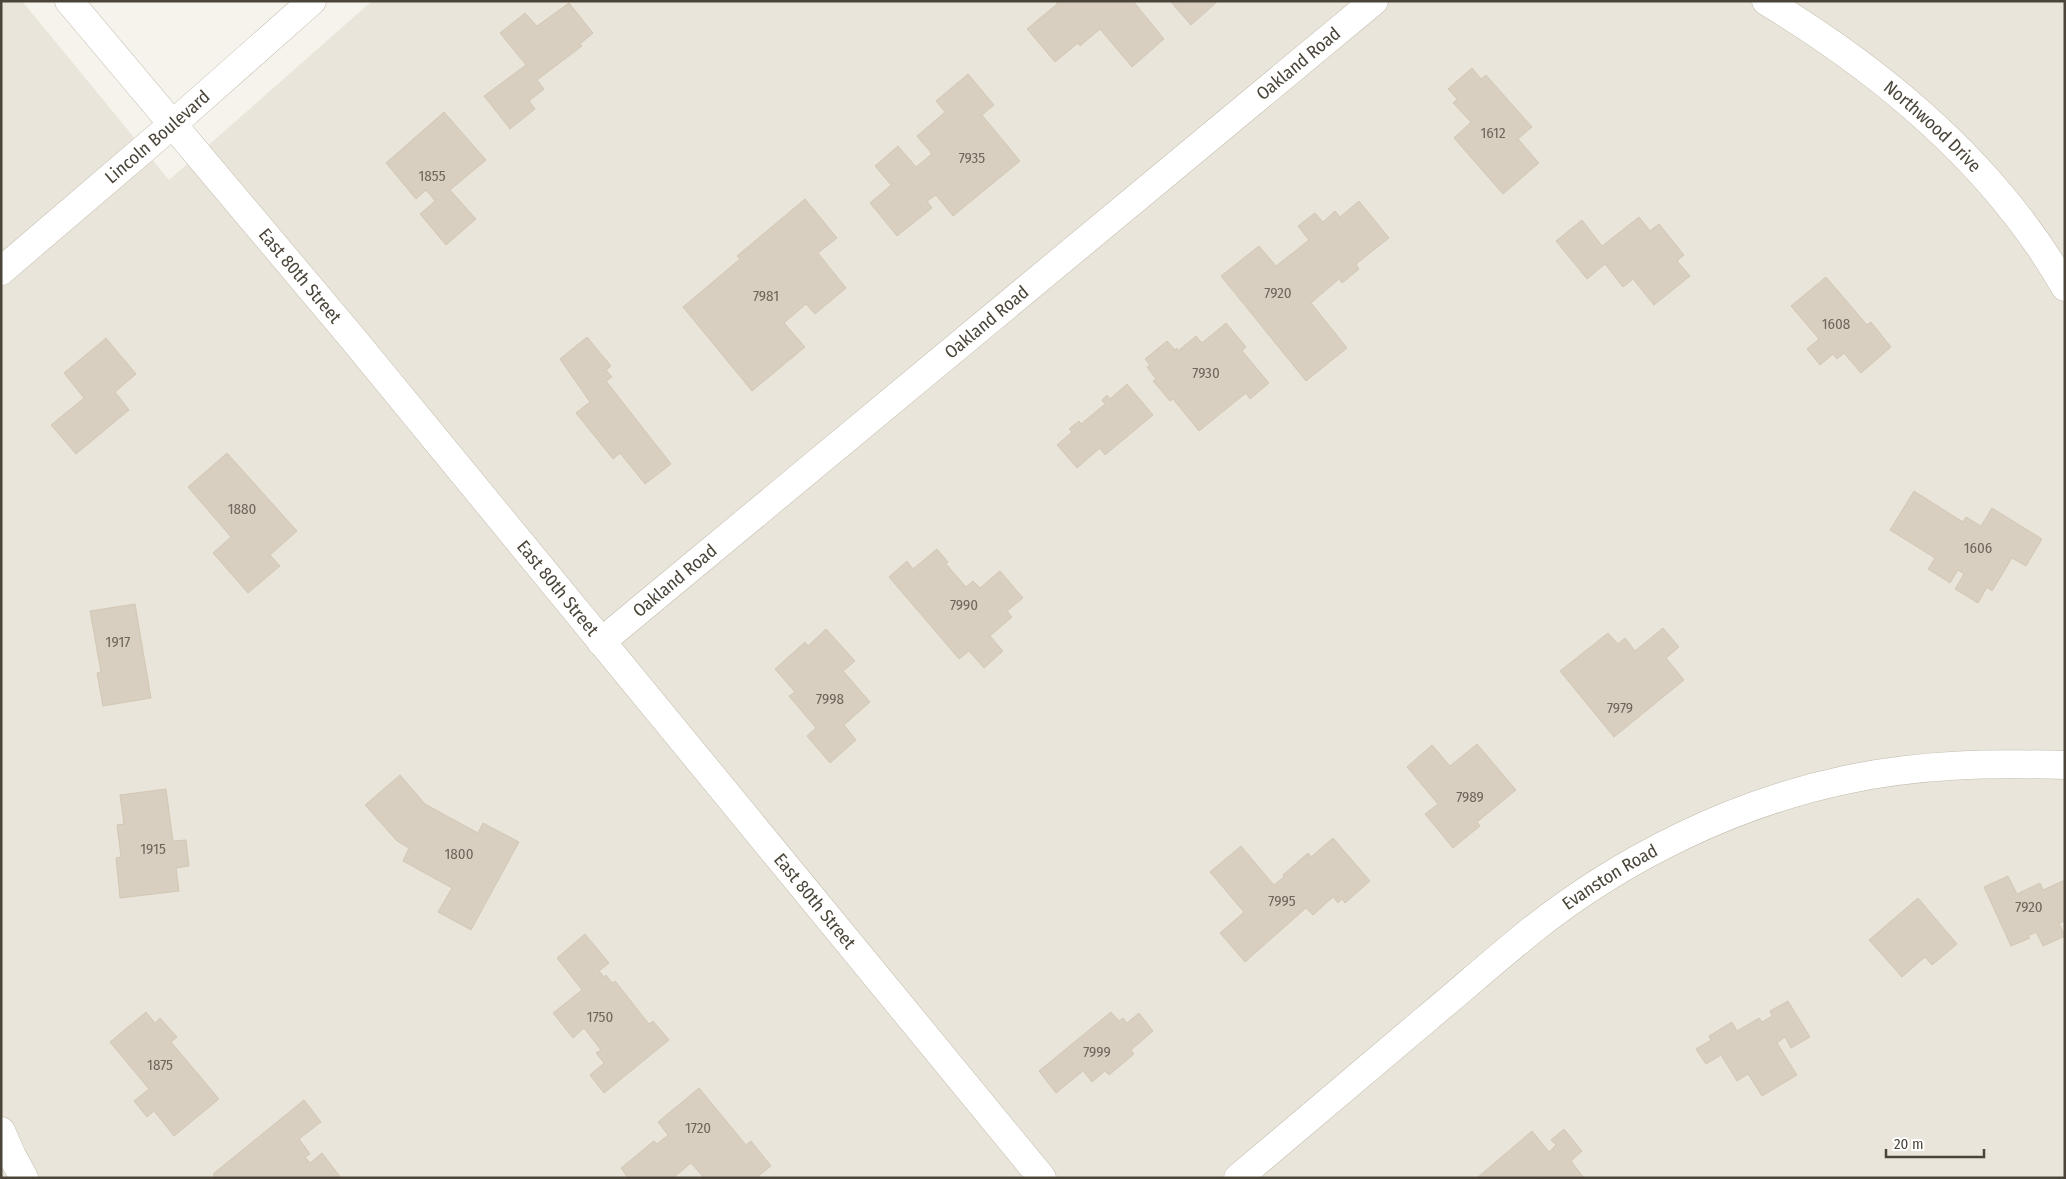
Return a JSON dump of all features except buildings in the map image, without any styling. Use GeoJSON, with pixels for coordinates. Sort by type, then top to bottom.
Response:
{"type":"FeatureCollection","features":[{"type":"Feature","properties":{"kind":"street","name":"East 80th Street"},"geometry":{"type":"LineString","coordinates":[[69,1],[354,340],[600,642],[1042,1178]]}},
{"type":"Feature","properties":{"kind":"street","name":"Lincoln Boulevard"},"geometry":{"type":"LineString","coordinates":[[1,271],[173,124],[312,1]]}},
{"type":"Feature","properties":{"kind":"street","name":"Oakland Road"},"geometry":{"type":"LineString","coordinates":[[600,642],[1374,1]]}},
{"type":"Feature","properties":{"kind":"street","name":"Northwood Drive"},"geometry":{"type":"LineString","coordinates":[[1766,1],[1811,29],[1871,71],[1954,145],[1978,170],[2035,240],[2065,287]]}},
{"type":"Feature","properties":{"kind":"street","name":"Evanston Road"},"geometry":{"type":"LineString","coordinates":[[1238,1178],[1533,930],[1593,887],[1636,860],[1676,839],[1717,820],[1780,797],[1844,780],[1954,764],[2010,763],[2065,765]]}},
{"type":"Feature","properties":{"kind":"street"},"geometry":{"type":"LineString","coordinates":[[1,1131],[24,1178]]}},
{"type":"Feature","properties":{"kind":"shaded area"},"geometry":{"type":"Polygon","coordinates":[[[1,1],[22,1],[169,180],[372,1],[2065,1],[2065,1178],[1,1178],[1,1]]]}}]}
